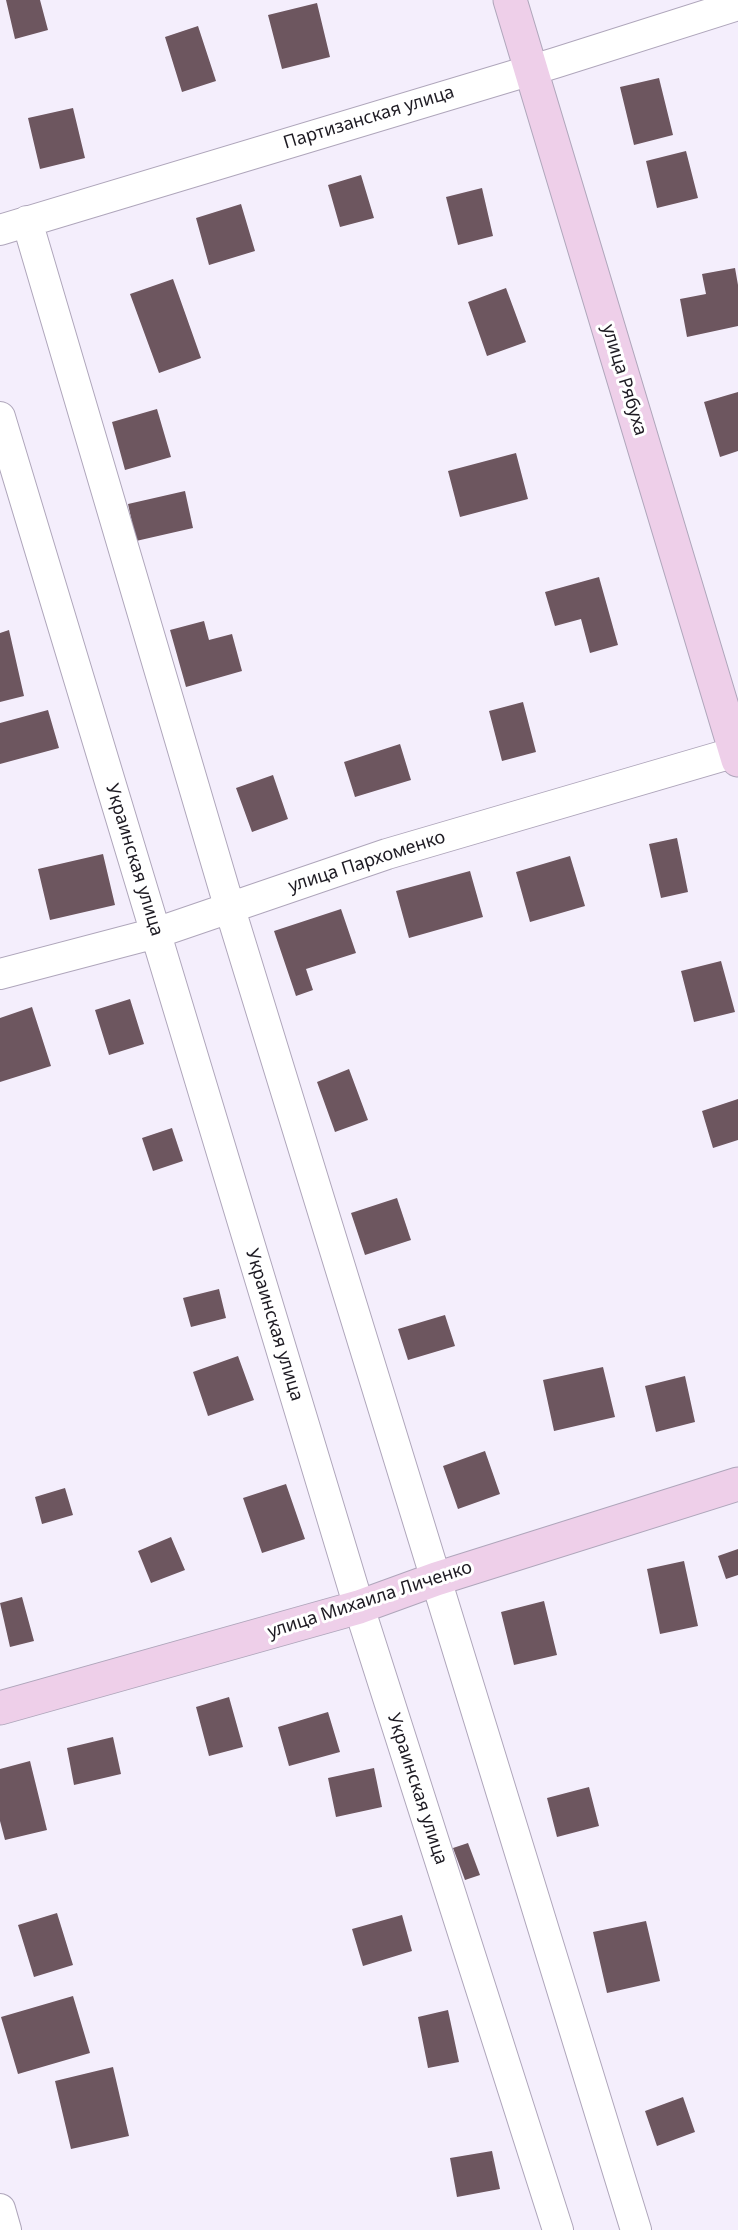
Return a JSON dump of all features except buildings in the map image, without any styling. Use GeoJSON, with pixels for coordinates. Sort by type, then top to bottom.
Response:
{"type":"FeatureCollection","features":[{"type":"Feature","properties":{"kind":"main road","name":"улица Рябуха"},"geometry":{"type":"LineString","coordinates":[[510,0],[737,756]]}},
{"type":"Feature","properties":{"kind":"main road","name":"улица Михаила Личенко"},"geometry":{"type":"LineString","coordinates":[[0,1708],[359,1607],[436,1579],[738,1484]]}},
{"type":"Feature","properties":{"kind":"street","name":"Партизанская улица"},"geometry":{"type":"LineString","coordinates":[[13,226],[738,5]]}},
{"type":"Feature","properties":{"kind":"street"},"geometry":{"type":"LineString","coordinates":[[13,226],[230,909],[636,2230]]}},
{"type":"Feature","properties":{"kind":"street","name":"Украинская улица"},"geometry":{"type":"LineString","coordinates":[[0,417],[359,1607],[558,2230]]}},
{"type":"Feature","properties":{"kind":"street","name":"улица Пархоменко"},"geometry":{"type":"LineString","coordinates":[[0,974],[156,933],[387,854],[737,756]]}},
{"type":"Feature","properties":{"kind":"street"},"geometry":{"type":"LineString","coordinates":[[0,2209],[6,2230]]}}]}
